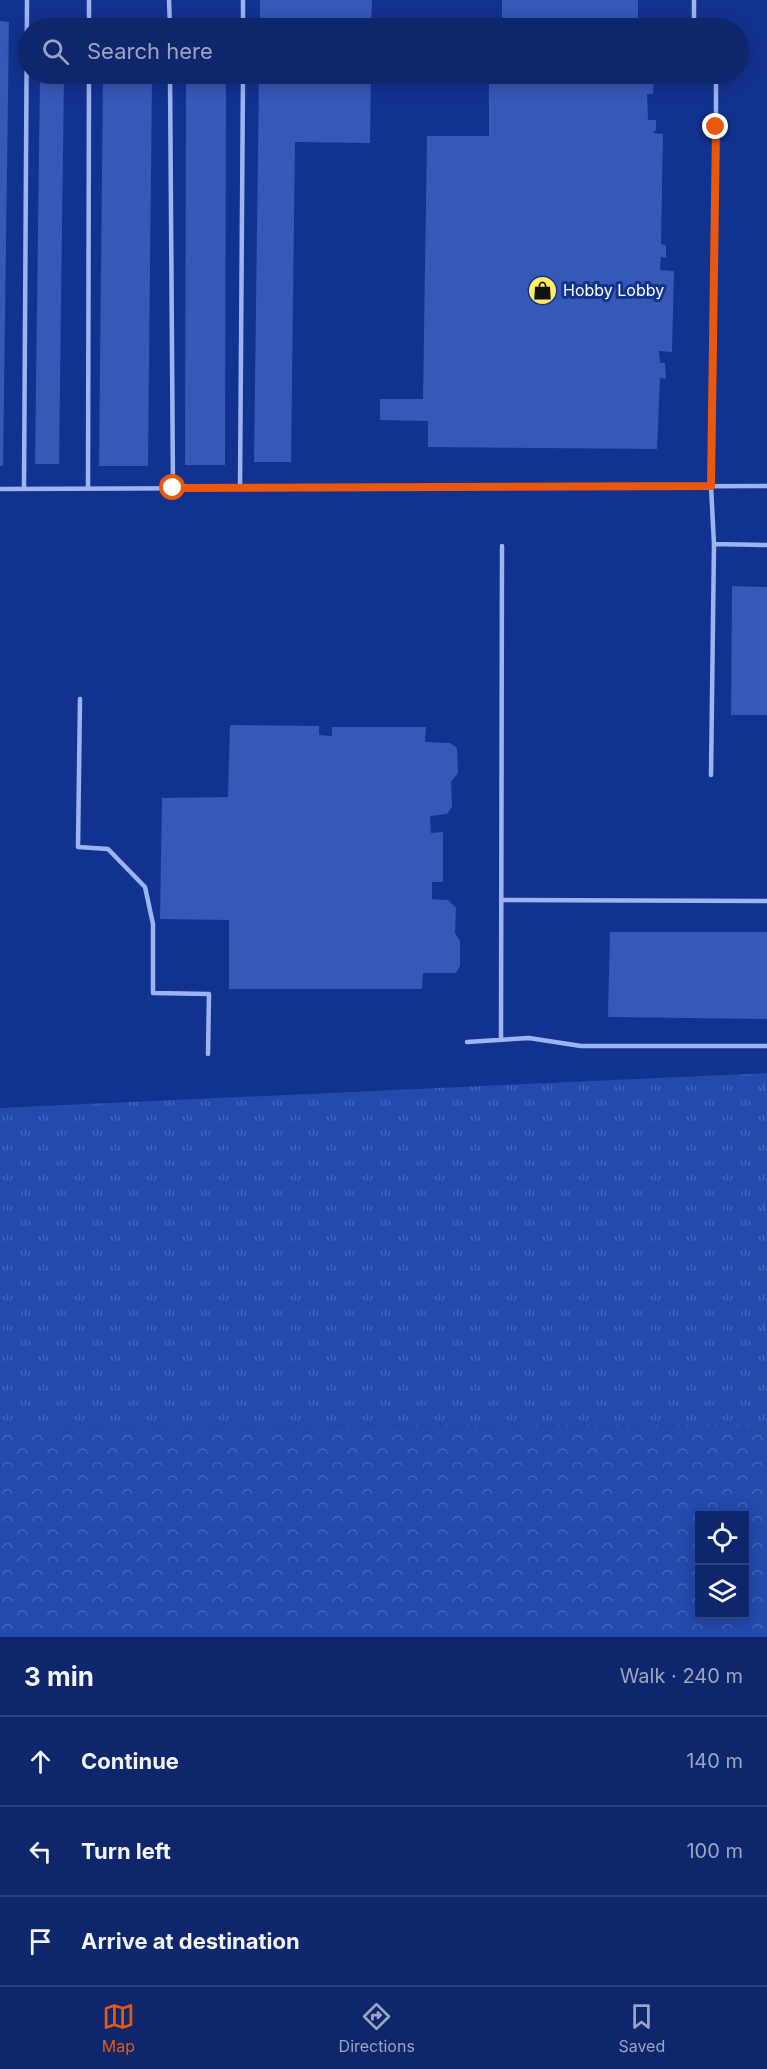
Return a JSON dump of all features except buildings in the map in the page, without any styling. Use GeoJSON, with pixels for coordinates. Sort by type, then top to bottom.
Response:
{"type":"FeatureCollection","features":[{"type":"Feature","properties":{"kind":"lane"},"geometry":{"type":"LineString","coordinates":[[27,0],[27,18]]}},
{"type":"Feature","properties":{"kind":"lane"},"geometry":{"type":"LineString","coordinates":[[89,0],[89,18]]}},
{"type":"Feature","properties":{"kind":"lane"},"geometry":{"type":"LineString","coordinates":[[169,0],[170,18]]}},
{"type":"Feature","properties":{"kind":"lane"},"geometry":{"type":"LineString","coordinates":[[243,0],[243,18]]}},
{"type":"Feature","properties":{"kind":"lane"},"geometry":{"type":"LineString","coordinates":[[693,18],[694,0]]}},
{"type":"Feature","properties":{"kind":"lane"},"geometry":{"type":"LineString","coordinates":[[24,489],[26,84]]}},
{"type":"Feature","properties":{"kind":"lane"},"geometry":{"type":"LineString","coordinates":[[88,488],[89,84]]}},
{"type":"Feature","properties":{"kind":"lane"},"geometry":{"type":"LineString","coordinates":[[170,84],[173,488]]}},
{"type":"Feature","properties":{"kind":"lane"},"geometry":{"type":"LineString","coordinates":[[240,488],[243,84]]}},
{"type":"Feature","properties":{"kind":"lane"},"geometry":{"type":"LineString","coordinates":[[711,776],[714,544],[711,486],[715,84]]}},
{"type":"Feature","properties":{"kind":"lane"},"geometry":{"type":"LineString","coordinates":[[0,489],[767,486]]}},
{"type":"Feature","properties":{"kind":"lane"},"geometry":{"type":"LineString","coordinates":[[714,544],[767,545]]}},
{"type":"Feature","properties":{"kind":"lane"},"geometry":{"type":"LineString","coordinates":[[501,1040],[502,546]]}},
{"type":"Feature","properties":{"kind":"lane"},"geometry":{"type":"LineString","coordinates":[[80,699],[78,847],[108,849],[145,887],[153,924],[153,993],[209,994],[208,1054]]}},
{"type":"Feature","properties":{"kind":"lane"},"geometry":{"type":"LineString","coordinates":[[501,900],[767,901]]}},
{"type":"Feature","properties":{"kind":"lane"},"geometry":{"type":"LineString","coordinates":[[467,1042],[529,1038],[581,1046],[767,1046]]}},
{"type":"Feature","properties":{"kind":"green space"},"geometry":{"type":"Polygon","coordinates":[[[767,1073],[767,1425],[0,1426],[0,1108],[767,1073]]]}},
{"type":"Feature","properties":{"kind":"green space"},"geometry":{"type":"Polygon","coordinates":[[[767,1425],[767,1637],[0,1637],[0,1426],[767,1425]]]}},
{"type":"Feature","properties":{"kind":"place","name":"Hobby Lobby"},"geometry":{"type":"Point","coordinates":[542,290]}},
{"type":"Feature","properties":{"kind":"route"},"geometry":{"type":"LineString","coordinates":[[173,488],[711,486],[716,127]]}}]}
